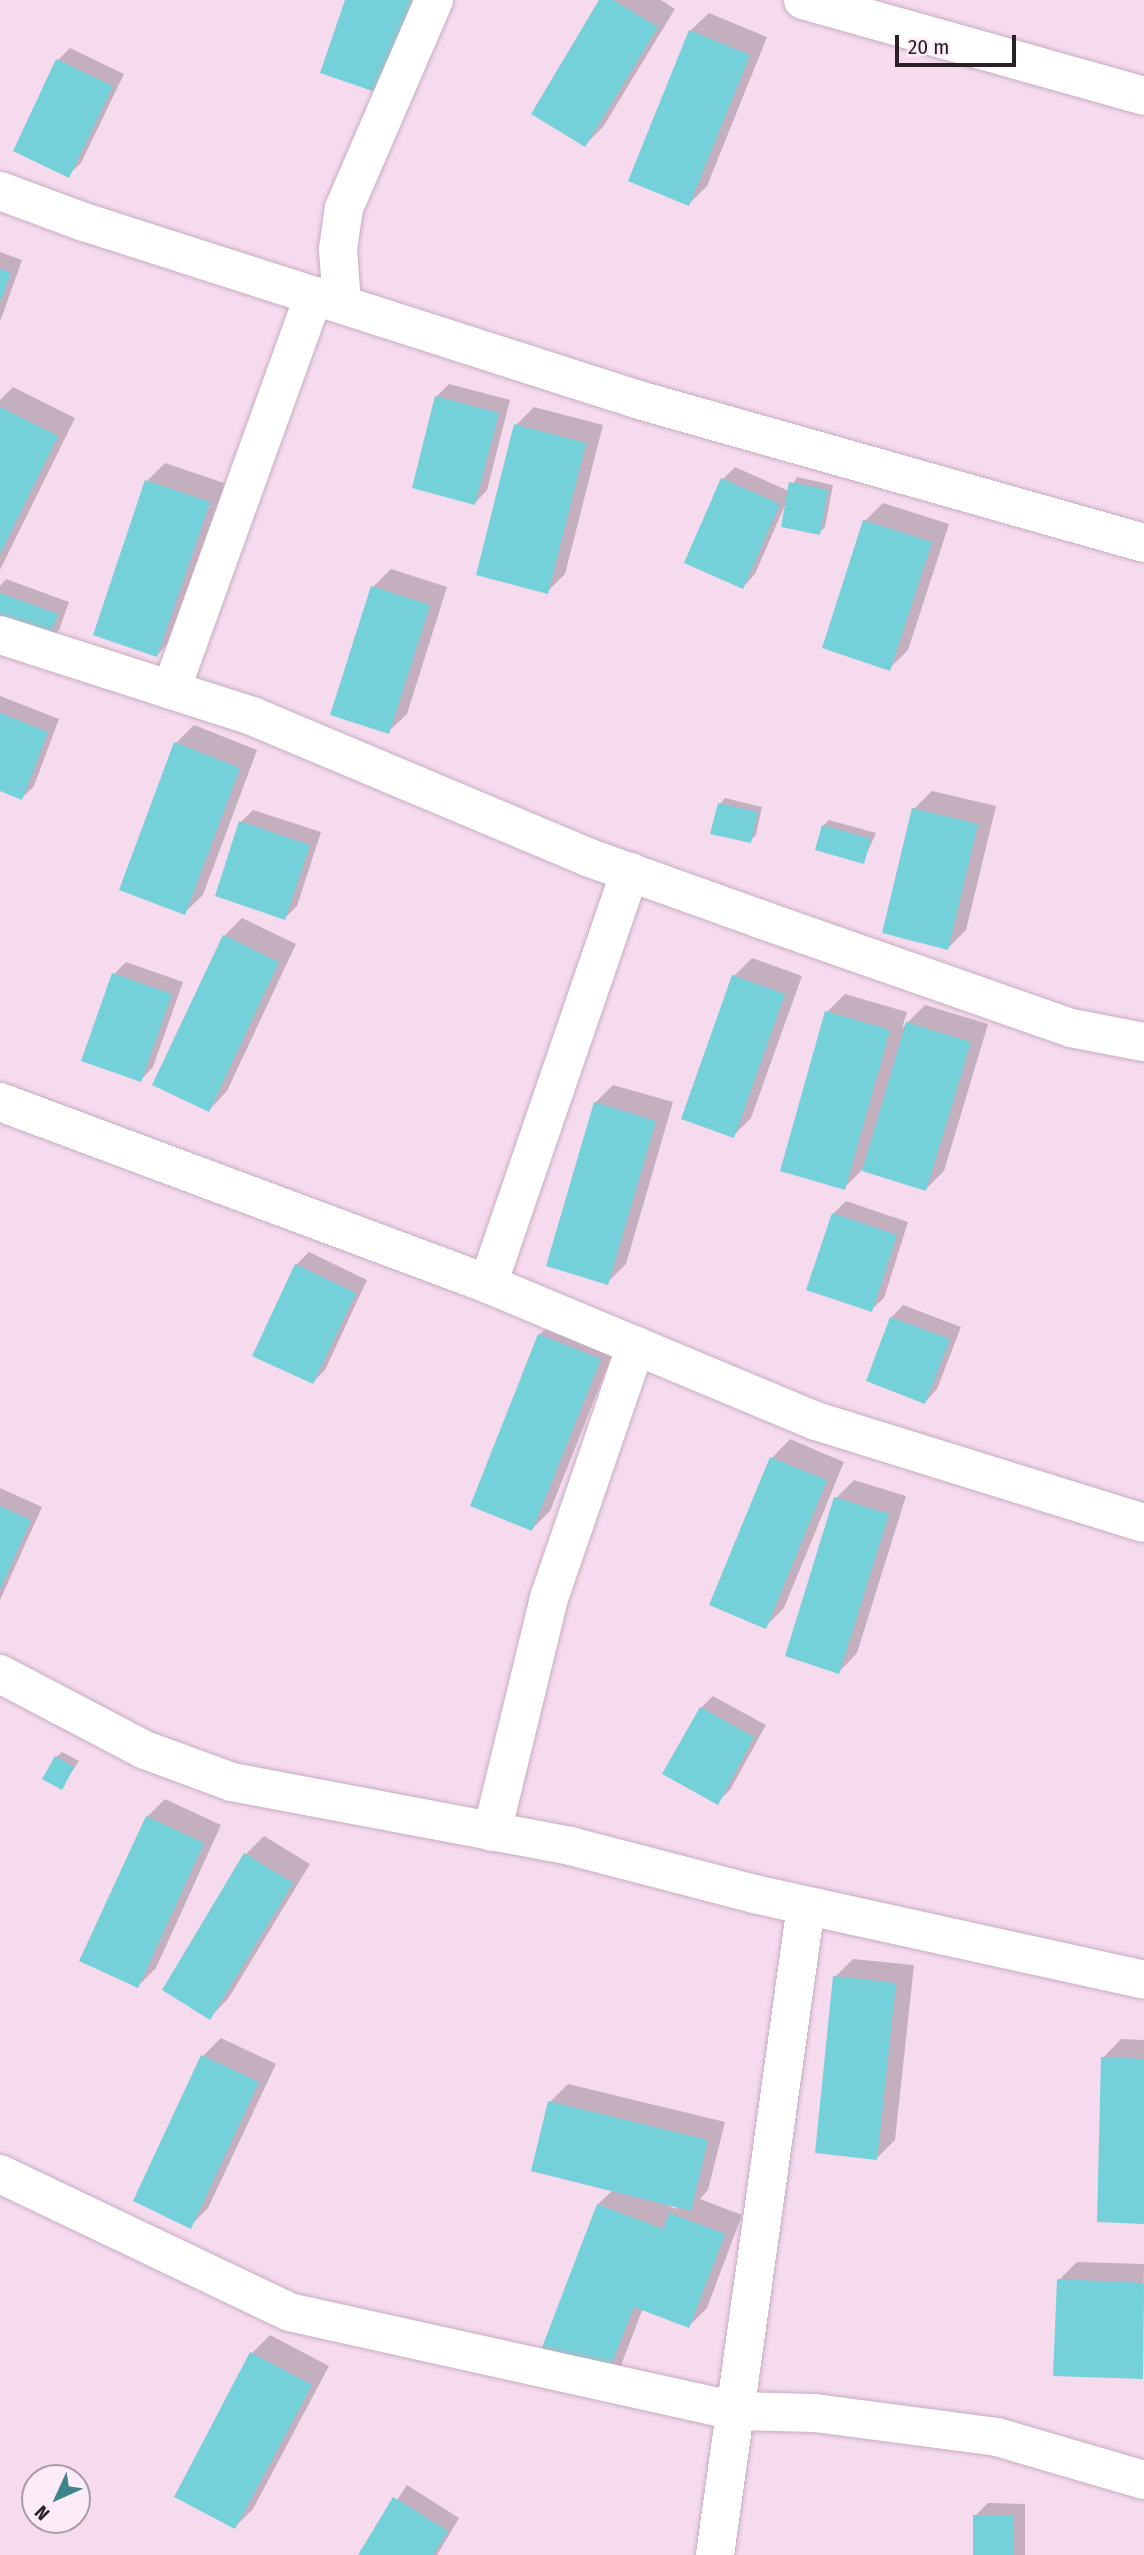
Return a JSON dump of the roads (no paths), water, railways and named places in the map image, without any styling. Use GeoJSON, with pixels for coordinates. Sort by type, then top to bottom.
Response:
{"type":"FeatureCollection","features":[{"type":"Feature","properties":{"kind":"street"},"geometry":{"type":"LineString","coordinates":[[171,690],[328,300],[344,208],[434,0]]}},
{"type":"Feature","properties":{"kind":"street"},"geometry":{"type":"LineString","coordinates":[[803,0],[1144,96]]}},
{"type":"Feature","properties":{"kind":"street"},"geometry":{"type":"LineString","coordinates":[[0,191],[639,400],[1144,543]]}},
{"type":"Feature","properties":{"kind":"street"},"geometry":{"type":"LineString","coordinates":[[0,635],[252,716],[631,873],[1070,1028],[1144,1042]]}},
{"type":"Feature","properties":{"kind":"street"},"geometry":{"type":"LineString","coordinates":[[488,1284],[631,873]]}},
{"type":"Feature","properties":{"kind":"street"},"geometry":{"type":"LineString","coordinates":[[0,1102],[488,1284],[816,1421],[1144,1523]]}},
{"type":"Feature","properties":{"kind":"street"},"geometry":{"type":"LineString","coordinates":[[492,1832],[549,1598],[636,1346]]}},
{"type":"Feature","properties":{"kind":"street"},"geometry":{"type":"LineString","coordinates":[[0,1674],[145,1750],[232,1782],[570,1846],[806,1906],[1144,1980]]}},
{"type":"Feature","properties":{"kind":"street"},"geometry":{"type":"LineString","coordinates":[[715,2555],[806,1906]]}},
{"type":"Feature","properties":{"kind":"street"},"geometry":{"type":"LineString","coordinates":[[0,2174],[289,2312],[736,2411],[815,2413],[998,2437],[1144,2480]]}}]}
